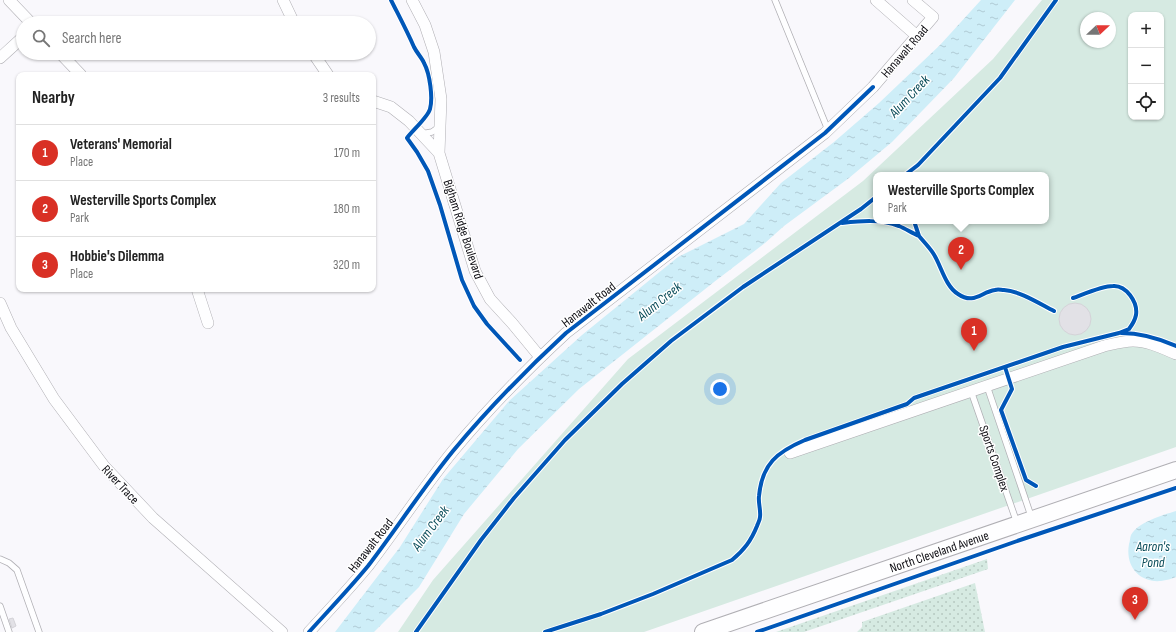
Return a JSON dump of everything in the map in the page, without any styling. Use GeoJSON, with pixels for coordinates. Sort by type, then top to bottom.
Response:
{"type":"FeatureCollection","features":[{"type":"Feature","properties":{"kind":"main road","name":"North Cleveland Avenue"},"geometry":{"type":"LineString","coordinates":[[703,632],[1176,470]]}},
{"type":"Feature","properties":{"kind":"street"},"geometry":{"type":"LineString","coordinates":[[9,0],[24,16]]}},
{"type":"Feature","properties":{"kind":"street"},"geometry":{"type":"LineString","coordinates":[[283,0],[291,16]]}},
{"type":"Feature","properties":{"kind":"street","name":"Bigham Ridge Boulevard"},"geometry":{"type":"LineString","coordinates":[[412,0],[425,25],[434,52],[441,99],[439,153],[474,272],[490,299],[540,357]]}},
{"type":"Feature","properties":{"kind":"street"},"geometry":{"type":"LineString","coordinates":[[876,0],[917,36]]}},
{"type":"Feature","properties":{"kind":"street","name":"Hanawalt Road"},"geometry":{"type":"LineString","coordinates":[[309,632],[367,567],[454,450],[496,402],[540,357],[566,333],[708,222],[776,172],[828,130],[873,87],[933,17],[913,0]]}},
{"type":"Feature","properties":{"kind":"street"},"geometry":{"type":"LineString","coordinates":[[0,58],[16,43]]}},
{"type":"Feature","properties":{"kind":"street"},"geometry":{"type":"LineString","coordinates":[[67,60],[78,72]]}},
{"type":"Feature","properties":{"kind":"street"},"geometry":{"type":"LineString","coordinates":[[318,60],[326,72]]}},
{"type":"Feature","properties":{"kind":"street","name":"Bigham Ridge Boulevard"},"geometry":{"type":"LineString","coordinates":[[376,102],[391,107],[409,121],[439,153]]}},
{"type":"Feature","properties":{"kind":"street"},"geometry":{"type":"LineString","coordinates":[[198,292],[208,323]]}},
{"type":"Feature","properties":{"kind":"street","name":"River Trace"},"geometry":{"type":"LineString","coordinates":[[0,303],[11,328],[54,399],[104,466],[153,518],[282,632]]}},
{"type":"Feature","properties":{"kind":"street"},"geometry":{"type":"LineString","coordinates":[[790,454],[1104,346],[1134,341],[1153,344],[1176,354]]}},
{"type":"Feature","properties":{"kind":"lane"},"geometry":{"type":"LineString","coordinates":[[775,0],[828,130]]}},
{"type":"Feature","properties":{"kind":"lane"},"geometry":{"type":"LineString","coordinates":[[421,134],[432,132],[440,127]]}},
{"type":"Feature","properties":{"kind":"lane","name":"Sports Complex"},"geometry":{"type":"LineString","coordinates":[[987,386],[1025,522]]}},
{"type":"Feature","properties":{"kind":"lane","name":"Sports Complex"},"geometry":{"type":"LineString","coordinates":[[971,391],[1025,522]]}},
{"type":"Feature","properties":{"kind":"lane"},"geometry":{"type":"LineString","coordinates":[[0,559],[9,563],[17,570],[39,632]]}},
{"type":"Feature","properties":{"kind":"lane"},"geometry":{"type":"LineString","coordinates":[[0,606],[9,632]]}},
{"type":"Feature","properties":{"kind":"green space"},"geometry":{"type":"Polygon","coordinates":[[[1042,0],[1176,0],[1176,447],[644,632],[398,632],[433,580],[628,359],[863,181],[993,59],[1042,0]]]}},
{"type":"Feature","properties":{"kind":"green space"},"geometry":{"type":"Polygon","coordinates":[[[987,559],[988,569],[804,632],[776,632],[987,559]]]}},
{"type":"Feature","properties":{"kind":"green space"},"geometry":{"type":"Polygon","coordinates":[[[975,583],[985,632],[857,632],[862,627],[862,622],[975,583]]]}},
{"type":"Feature","properties":{"kind":"water","name":"Alum Creek"},"geometry":{"type":"Polygon","coordinates":[[[981,0],[1015,0],[954,78],[892,142],[849,178],[784,226],[765,243],[579,389],[518,449],[464,514],[419,587],[374,632],[335,632],[400,547],[443,479],[509,401],[582,335],[678,257],[744,224],[781,183],[834,142],[879,103],[940,45],[981,0]]]}},
{"type":"Feature","properties":{"kind":"water","name":"Aaron's Pond"},"geometry":{"type":"Polygon","coordinates":[[[1176,511],[1176,577],[1161,581],[1146,579],[1135,572],[1129,559],[1128,552],[1131,535],[1139,526],[1158,517],[1176,511]]]}},
{"type":"Feature","properties":{"kind":"building"},"geometry":{"type":"Polygon","coordinates":[[[1072,303],[1078,303],[1087,307],[1091,319],[1087,331],[1078,335],[1072,335],[1063,331],[1059,322],[1059,316],[1063,307],[1072,303]]]}},
{"type":"Feature","properties":{"kind":"building"},"geometry":{"type":"Polygon","coordinates":[[[13,618],[16,626],[12,628],[9,619],[13,618]]]}},
{"type":"Feature","properties":{"kind":"cycle path"},"geometry":{"type":"LineString","coordinates":[[391,0],[414,47],[424,63],[428,73],[430,86],[431,104],[429,112],[407,138],[428,171],[440,205],[462,280],[474,306],[487,324],[520,360]]}},
{"type":"Feature","properties":{"kind":"cycle path"},"geometry":{"type":"LineString","coordinates":[[909,172],[918,165],[1000,78],[1056,0]]}},
{"type":"Feature","properties":{"kind":"cycle path"},"geometry":{"type":"LineString","coordinates":[[309,632],[368,566],[431,479],[466,435],[536,361],[566,333],[825,133],[873,87]]}},
{"type":"Feature","properties":{"kind":"cycle path"},"geometry":{"type":"LineString","coordinates":[[416,632],[481,540],[514,498],[565,440],[622,384],[671,341],[743,287],[861,209],[873,199]]}},
{"type":"Feature","properties":{"kind":"cycle path"},"geometry":{"type":"LineString","coordinates":[[842,223],[873,221]]}},
{"type":"Feature","properties":{"kind":"cycle path"},"geometry":{"type":"LineString","coordinates":[[892,224],[919,236],[915,224]]}},
{"type":"Feature","properties":{"kind":"cycle path"},"geometry":{"type":"LineString","coordinates":[[919,236],[933,253],[946,281],[958,294],[964,297],[973,298],[990,291],[1010,291],[1030,298],[1054,311]]}},
{"type":"Feature","properties":{"kind":"cycle path"},"geometry":{"type":"LineString","coordinates":[[545,632],[601,614],[653,594],[732,560],[747,545],[759,520],[761,485],[767,467],[786,449],[805,440],[907,404],[914,398],[1063,347],[1119,333],[1129,329],[1136,317],[1136,310],[1133,300],[1127,291],[1118,286],[1104,287],[1073,298]]}},
{"type":"Feature","properties":{"kind":"cycle path"},"geometry":{"type":"LineString","coordinates":[[1121,333],[1149,336],[1176,346]]}},
{"type":"Feature","properties":{"kind":"cycle path"},"geometry":{"type":"LineString","coordinates":[[1005,367],[1012,389],[1001,410],[1026,480],[1036,486]]}},
{"type":"Feature","properties":{"kind":"cycle path"},"geometry":{"type":"LineString","coordinates":[[757,632],[1023,539],[1176,488]]}},
{"type":"Feature","properties":{"kind":"place","name":"Westerville Sports Complex"},"geometry":{"type":"Point","coordinates":[961,270]}},
{"type":"Feature","properties":{"kind":"place","name":"Veterans' Memorial"},"geometry":{"type":"Point","coordinates":[974,351]}},
{"type":"Feature","properties":{"kind":"place","name":"Hobbie's Dilemma"},"geometry":{"type":"Point","coordinates":[1135,620]}}]}
